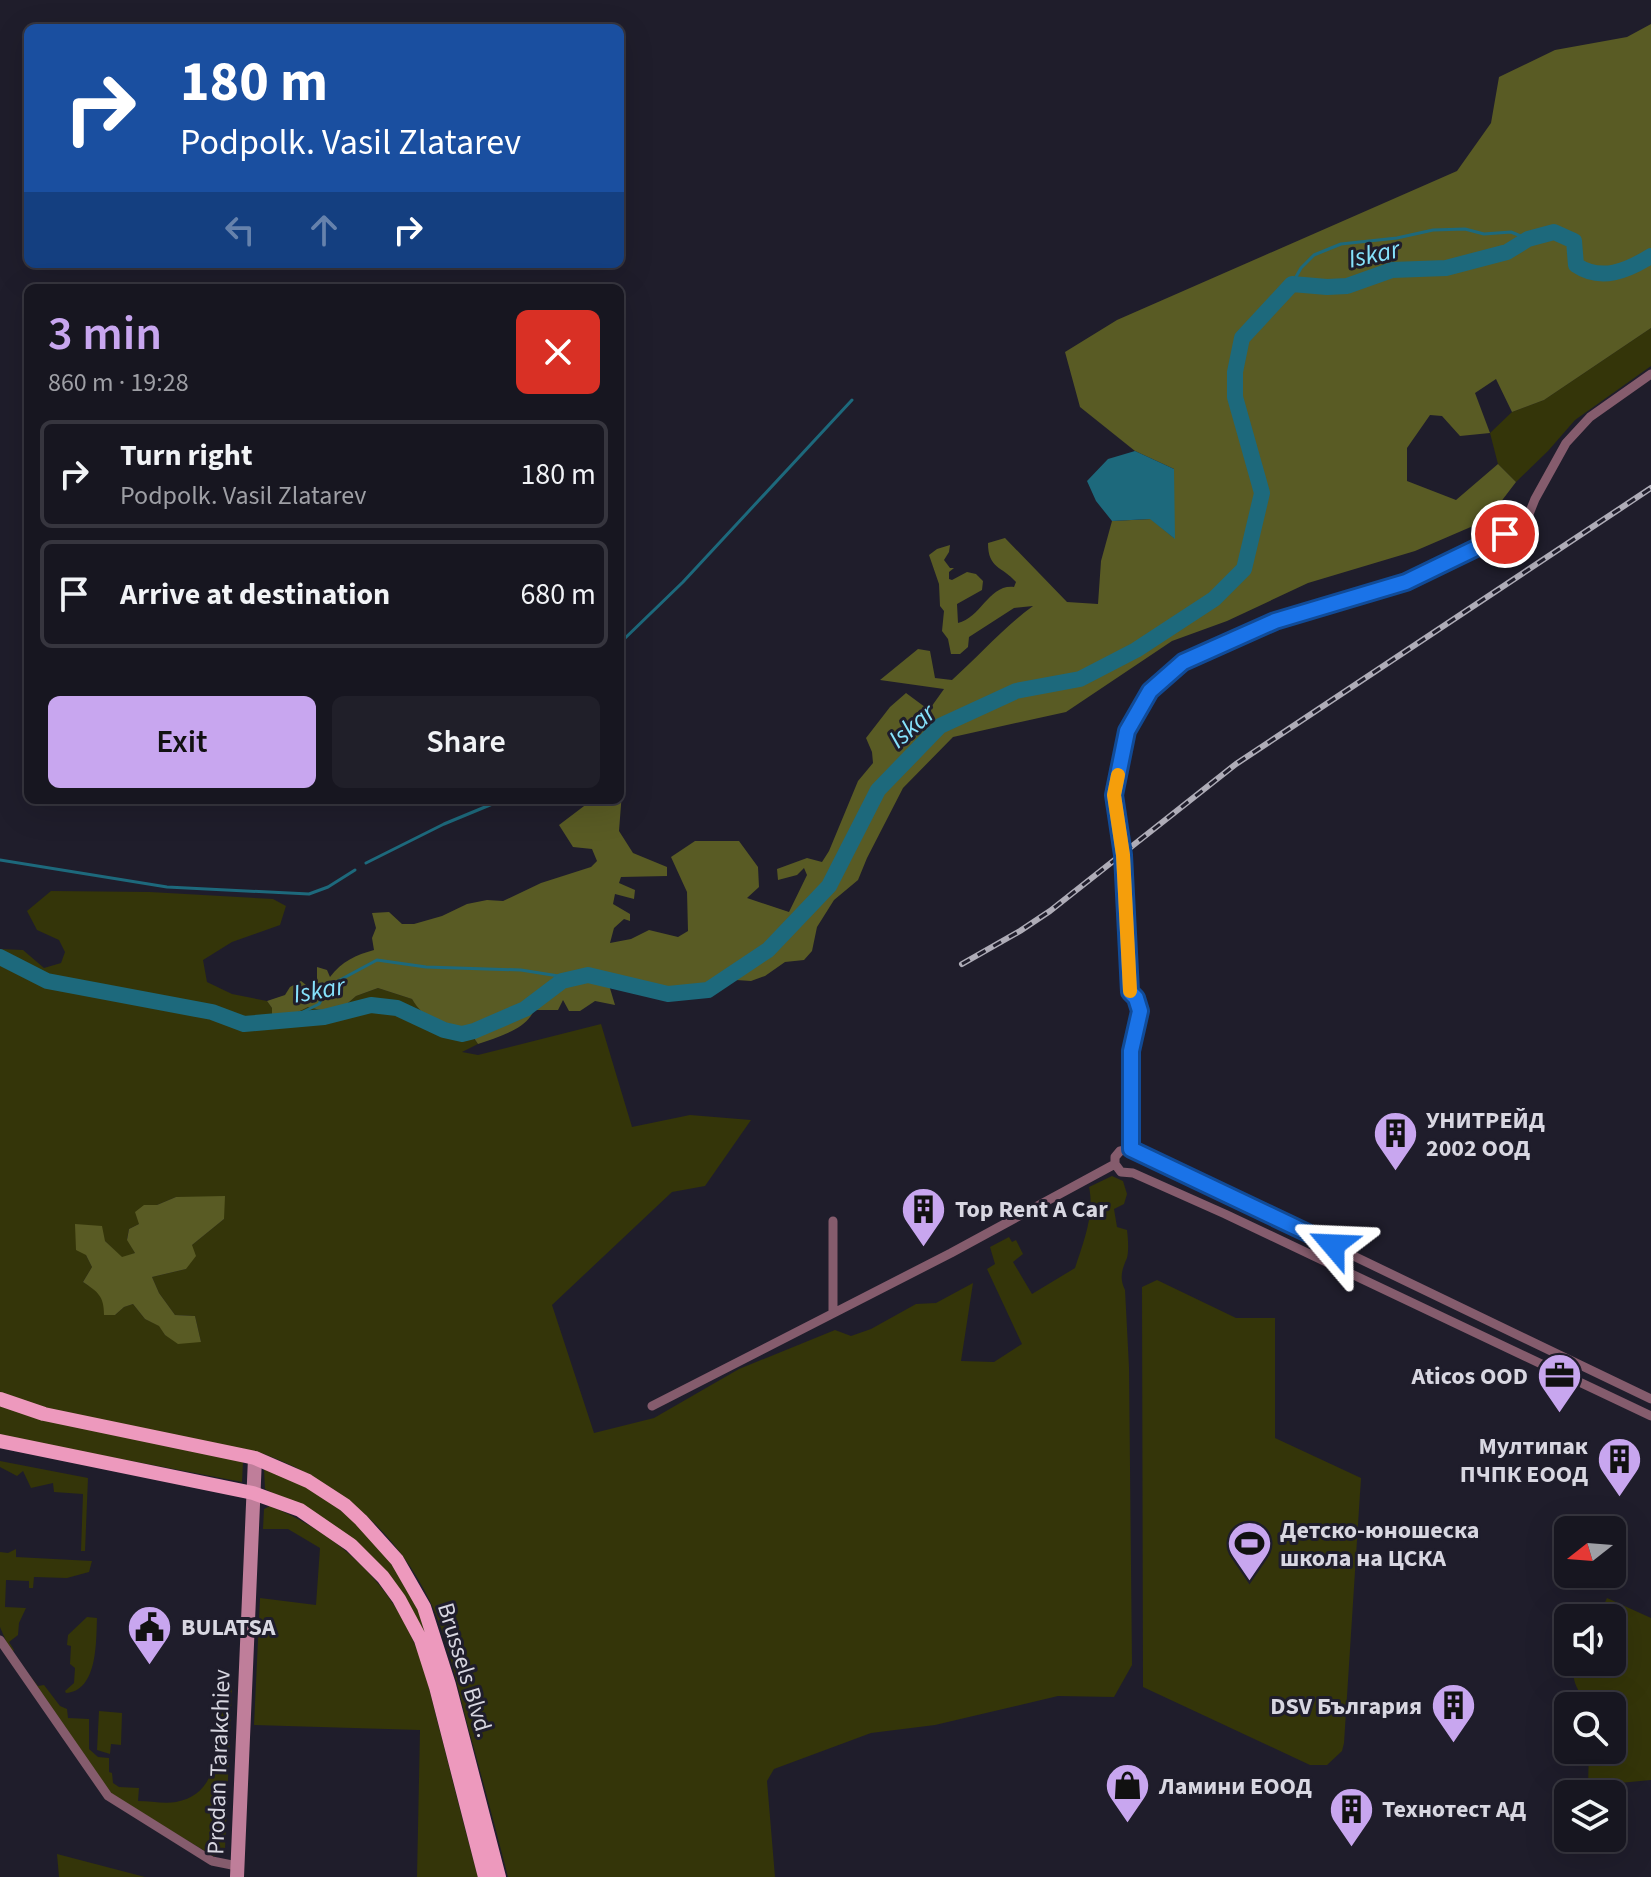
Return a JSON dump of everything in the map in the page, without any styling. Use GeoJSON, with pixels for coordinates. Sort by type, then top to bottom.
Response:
{"type":"FeatureCollection","features":[{"type":"Feature","properties":{"kind":"main road","name":"Brussels Blvd."},"geometry":{"type":"LineString","coordinates":[[0,1399],[44,1414],[255,1458],[292,1472],[345,1505],[382,1542],[417,1592],[438,1646],[499,1877]]}},
{"type":"Feature","properties":{"kind":"main road","name":"Brussels Blvd."},"geometry":{"type":"LineString","coordinates":[[0,1441],[253,1493],[300,1510],[337,1533],[366,1559],[399,1599],[427,1656],[485,1877]]}},
{"type":"Feature","properties":{"kind":"street"},"geometry":{"type":"LineString","coordinates":[[1133,1173],[1140,1164],[1134,1150],[1131,1051],[1140,1011],[1136,998],[1130,992],[1123,855],[1114,795],[1127,731],[1150,691],[1183,662],[1275,621],[1406,582],[1505,534],[1527,519],[1566,443],[1590,417],[1651,374]]}},
{"type":"Feature","properties":{"kind":"street"},"geometry":{"type":"LineString","coordinates":[[1115,1164],[1117,1154],[1123,1149],[1134,1150],[1651,1399]]}},
{"type":"Feature","properties":{"kind":"street"},"geometry":{"type":"LineString","coordinates":[[1115,1164],[1124,1174],[1133,1173],[1225,1214],[1651,1416]]}},
{"type":"Feature","properties":{"kind":"street"},"geometry":{"type":"LineString","coordinates":[[652,1406],[951,1253],[1115,1164]]}},
{"type":"Feature","properties":{"kind":"street"},"geometry":{"type":"LineString","coordinates":[[833,1221],[833,1312]]}},
{"type":"Feature","properties":{"kind":"street","name":"Prodan Tarakchiev"},"geometry":{"type":"LineString","coordinates":[[237,1871],[255,1458]]}},
{"type":"Feature","properties":{"kind":"street"},"geometry":{"type":"LineString","coordinates":[[0,1640],[108,1796],[212,1861],[237,1871]]}},
{"type":"Feature","properties":{"kind":"shaded area"},"geometry":{"type":"Polygon","coordinates":[[[1651,24],[1651,328],[1544,400],[1512,412],[1496,379],[1475,393],[1490,433],[1460,436],[1442,416],[1430,415],[1407,448],[1407,481],[1456,500],[1498,464],[1516,482],[1487,520],[1415,551],[1308,583],[1227,621],[1172,641],[1066,712],[953,737],[903,788],[858,880],[834,900],[817,927],[812,951],[804,960],[785,962],[765,976],[751,981],[667,987],[615,979],[609,985],[615,1005],[595,1001],[580,1011],[569,1011],[563,1000],[558,1010],[534,1010],[518,1028],[478,1044],[468,1031],[424,1014],[412,999],[378,988],[356,996],[340,1010],[308,1007],[286,1015],[272,1015],[267,1001],[285,995],[290,987],[301,981],[311,989],[317,986],[317,967],[327,970],[330,977],[350,959],[374,950],[372,938],[376,928],[372,913],[389,912],[402,924],[414,924],[442,916],[467,904],[503,901],[541,883],[591,867],[597,861],[592,849],[573,847],[559,825],[587,804],[621,804],[619,831],[633,853],[667,867],[667,876],[621,877],[619,883],[635,890],[634,899],[615,894],[613,904],[630,914],[630,921],[624,919],[614,928],[610,943],[631,939],[649,930],[678,937],[688,931],[687,892],[671,857],[695,841],[739,841],[758,867],[759,887],[747,898],[789,912],[807,875],[804,868],[797,875],[778,880],[777,869],[807,858],[822,862],[858,781],[873,763],[866,738],[890,707],[906,693],[929,710],[944,689],[880,680],[918,649],[930,651],[935,678],[952,680],[1033,606],[1014,608],[969,637],[968,647],[960,654],[951,654],[948,639],[942,631],[944,611],[940,606],[939,584],[929,555],[950,545],[944,560],[950,568],[954,568],[949,572],[949,579],[967,572],[976,574],[983,581],[982,590],[957,604],[958,623],[973,615],[998,591],[1014,587],[1016,582],[993,563],[988,543],[1005,538],[1067,602],[1098,604],[1101,561],[1112,521],[1151,519],[1174,538],[1174,469],[1135,451],[1080,407],[1065,352],[1117,320],[1457,171],[1491,123],[1499,77],[1555,50],[1627,37],[1651,24]]]}},
{"type":"Feature","properties":{"kind":"shaded area"},"geometry":{"type":"Polygon","coordinates":[[[1651,328],[1651,366],[1575,420],[1516,482],[1498,464],[1490,433],[1512,412],[1544,400],[1651,328]]]}},
{"type":"Feature","properties":{"kind":"shaded area"},"geometry":{"type":"Polygon","coordinates":[[[51,891],[150,892],[273,899],[286,906],[280,925],[232,942],[203,960],[207,982],[232,994],[267,1001],[272,1008],[296,1013],[308,1006],[325,1011],[340,1010],[356,996],[378,988],[412,999],[436,1019],[467,1030],[478,1044],[462,1052],[478,1055],[601,1024],[632,1127],[690,1115],[751,1120],[705,1186],[672,1192],[552,1305],[594,1433],[654,1418],[739,1369],[835,1330],[851,1336],[871,1329],[916,1304],[936,1303],[973,1283],[961,1361],[994,1362],[1022,1344],[987,1269],[995,1264],[990,1247],[1009,1237],[1012,1242],[1016,1240],[1023,1254],[1013,1262],[1032,1294],[1075,1268],[1089,1218],[1089,1187],[1112,1176],[1123,1181],[1127,1194],[1124,1204],[1114,1209],[1117,1227],[1127,1230],[1128,1244],[1122,1278],[1129,1367],[1132,1665],[1114,1697],[1058,1696],[935,1725],[871,1733],[774,1769],[767,1781],[775,1877],[508,1877],[454,1670],[437,1617],[408,1563],[368,1517],[320,1481],[264,1454],[46,1410],[0,1393],[0,949],[23,950],[44,968],[61,963],[65,952],[59,940],[37,930],[27,911],[51,891]],[[176,1197],[157,1205],[139,1224],[129,1229],[127,1239],[135,1253],[122,1258],[105,1241],[86,1255],[92,1267],[83,1282],[100,1293],[115,1315],[133,1304],[145,1319],[160,1326],[165,1335],[201,1342],[195,1316],[175,1315],[152,1277],[186,1269],[192,1245],[224,1219],[176,1197]]]}},
{"type":"Feature","properties":{"kind":"shaded area"},"geometry":{"type":"Polygon","coordinates":[[[225,1196],[224,1219],[192,1245],[196,1256],[186,1269],[152,1277],[175,1315],[195,1316],[201,1342],[178,1344],[165,1335],[159,1326],[145,1319],[133,1304],[115,1315],[104,1315],[99,1295],[83,1282],[92,1267],[86,1255],[76,1250],[75,1224],[102,1226],[105,1241],[122,1257],[135,1253],[127,1240],[129,1229],[139,1224],[135,1212],[144,1205],[157,1205],[176,1197],[225,1196]]]}},
{"type":"Feature","properties":{"kind":"shaded area","name":"Детско-юношеска школа на ЦСКА"},"geometry":{"type":"Polygon","coordinates":[[[1157,1280],[1236,1318],[1275,1318],[1275,1438],[1361,1478],[1344,1743],[1342,1751],[1327,1765],[1310,1765],[1143,1687],[1142,1287],[1157,1280]]]}},
{"type":"Feature","properties":{"kind":"shaded area"},"geometry":{"type":"Polygon","coordinates":[[[0,1405],[243,1462],[242,1482],[0,1436],[0,1405]]]}},
{"type":"Feature","properties":{"kind":"shaded area"},"geometry":{"type":"Polygon","coordinates":[[[0,1461],[88,1478],[85,1551],[81,1551],[83,1494],[54,1492],[53,1483],[31,1488],[23,1471],[17,1476],[0,1467],[0,1461]]]}},
{"type":"Feature","properties":{"kind":"shaded area"},"geometry":{"type":"Polygon","coordinates":[[[264,1469],[299,1483],[350,1519],[384,1555],[411,1596],[431,1642],[494,1877],[491,1877],[439,1683],[420,1630],[407,1605],[373,1558],[350,1537],[320,1516],[265,1489],[264,1469]]]}},
{"type":"Feature","properties":{"kind":"shaded area"},"geometry":{"type":"Polygon","coordinates":[[[270,1506],[318,1530],[359,1563],[393,1604],[407,1627],[425,1672],[478,1877],[417,1877],[420,1730],[254,1725],[260,1598],[316,1605],[320,1548],[288,1529],[263,1529],[264,1509],[270,1506]]]}},
{"type":"Feature","properties":{"kind":"shaded area"},"geometry":{"type":"Polygon","coordinates":[[[16,1549],[16,1557],[92,1561],[89,1572],[67,1578],[34,1577],[33,1588],[29,1588],[29,1581],[6,1580],[5,1607],[26,1608],[19,1623],[18,1635],[9,1642],[14,1650],[11,1653],[0,1627],[0,1552],[8,1553],[16,1549]]]}},
{"type":"Feature","properties":{"kind":"shaded area"},"geometry":{"type":"Polygon","coordinates":[[[1607,1598],[1620,1604],[1604,1604],[1607,1598]]]}},
{"type":"Feature","properties":{"kind":"shaded area"},"geometry":{"type":"Polygon","coordinates":[[[1626,1607],[1651,1618],[1651,1780],[1588,1780],[1589,1764],[1626,1764],[1626,1692],[1580,1692],[1574,1676],[1626,1676],[1626,1607]]]}},
{"type":"Feature","properties":{"kind":"shaded area"},"geometry":{"type":"Polygon","coordinates":[[[87,1617],[97,1618],[90,1674],[84,1684],[66,1693],[74,1683],[75,1668],[70,1664],[68,1635],[87,1617]]]}},
{"type":"Feature","properties":{"kind":"shaded area"},"geometry":{"type":"Polygon","coordinates":[[[28,1673],[38,1686],[44,1685],[60,1706],[67,1709],[68,1718],[89,1719],[89,1749],[98,1757],[109,1758],[113,1783],[119,1787],[139,1788],[138,1801],[162,1803],[192,1796],[204,1786],[216,1756],[219,1688],[221,1685],[232,1686],[223,1853],[213,1856],[112,1795],[28,1673]]]}},
{"type":"Feature","properties":{"kind":"shaded area"},"geometry":{"type":"Polygon","coordinates":[[[99,1711],[122,1713],[121,1745],[111,1744],[110,1754],[97,1750],[99,1711]]]}},
{"type":"Feature","properties":{"kind":"shaded area"},"geometry":{"type":"Polygon","coordinates":[[[57,1854],[145,1877],[59,1877],[57,1854]]]}},
{"type":"Feature","properties":{"kind":"water"},"geometry":{"type":"Polygon","coordinates":[[[1135,451],[1174,469],[1175,539],[1150,519],[1112,521],[1096,501],[1087,481],[1108,459],[1135,451]]]}},
{"type":"Feature","properties":{"kind":"waterway"},"geometry":{"type":"LineString","coordinates":[[1292,284],[1301,268],[1314,255],[1341,244],[1397,238],[1433,230],[1465,229],[1484,234],[1511,232],[1528,239]]}},
{"type":"Feature","properties":{"kind":"waterway","name":"Iskar"},"geometry":{"type":"LineString","coordinates":[[0,957],[47,981],[212,1012],[244,1024],[324,1017],[371,1005],[397,1008],[444,1030],[462,1034],[525,1009],[562,981],[588,975],[668,994],[708,990],[768,950],[829,886],[878,790],[940,726],[1016,691],[1080,679],[1136,650],[1214,599],[1244,569],[1262,493],[1235,397],[1235,372],[1242,338],[1292,284],[1347,286],[1392,270],[1446,268],[1507,252],[1528,239],[1554,232],[1574,241],[1576,265],[1595,273],[1623,270],[1651,256]]}},
{"type":"Feature","properties":{"kind":"waterway"},"geometry":{"type":"LineString","coordinates":[[624,639],[683,582],[852,400]]}},
{"type":"Feature","properties":{"kind":"waterway"},"geometry":{"type":"LineString","coordinates":[[366,863],[492,804]]}},
{"type":"Feature","properties":{"kind":"waterway"},"geometry":{"type":"LineString","coordinates":[[0,860],[167,887],[309,894],[328,887],[355,870]]}},
{"type":"Feature","properties":{"kind":"waterway"},"geometry":{"type":"LineString","coordinates":[[287,1020],[319,1004],[327,989],[377,960],[426,967],[521,970],[571,978]]}},
{"type":"Feature","properties":{"kind":"railway"},"geometry":{"type":"LineString","coordinates":[[962,964],[1050,911],[1236,764],[1651,488]]}},
{"type":"Feature","properties":{"kind":"slow traffic"},"geometry":{"type":"LineString","coordinates":[[1118,775],[1114,795],[1127,904],[1130,991]]}},
{"type":"Feature","properties":{"kind":"place","name":"УНИТРЕЙД 2002 ООД"},"geometry":{"type":"Point","coordinates":[1395,1173]}},
{"type":"Feature","properties":{"kind":"place","name":"Top Rent A Car"},"geometry":{"type":"Point","coordinates":[924,1248]}},
{"type":"Feature","properties":{"kind":"place","name":"Aticos OOD"},"geometry":{"type":"Point","coordinates":[1559,1415]}},
{"type":"Feature","properties":{"kind":"place","name":"Мултипак ПЧПК ЕООД"},"geometry":{"type":"Point","coordinates":[1619,1499]}},
{"type":"Feature","properties":{"kind":"place","name":"Детско-юношеска школа на ЦСКА"},"geometry":{"type":"Point","coordinates":[1249,1583]}},
{"type":"Feature","properties":{"kind":"place","name":"BULATSA"},"geometry":{"type":"Point","coordinates":[150,1666]}},
{"type":"Feature","properties":{"kind":"place","name":"DSV България"},"geometry":{"type":"Point","coordinates":[1453,1745]}},
{"type":"Feature","properties":{"kind":"place","name":"Ламини ЕООД"},"geometry":{"type":"Point","coordinates":[1128,1825]}},
{"type":"Feature","properties":{"kind":"place","name":"Технотест АД"},"geometry":{"type":"Point","coordinates":[1351,1848]}},
{"type":"Feature","properties":{"kind":"route"},"geometry":{"type":"LineString","coordinates":[[1333,1245],[1131,1149],[1131,1051],[1140,1011],[1136,998],[1130,992],[1127,904],[1114,795],[1127,731],[1150,691],[1183,662],[1275,621],[1406,582],[1505,534]]}}]}
